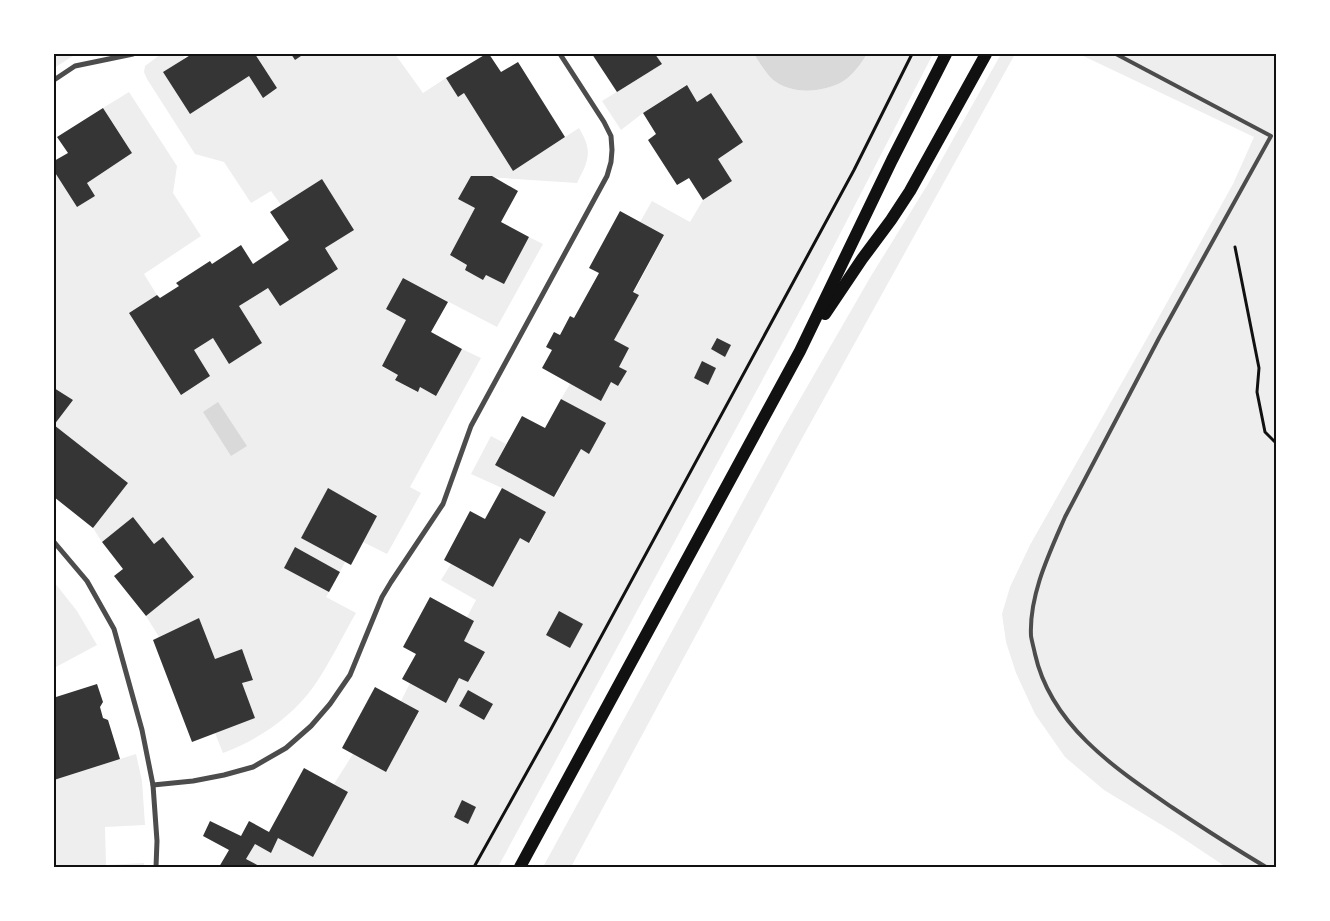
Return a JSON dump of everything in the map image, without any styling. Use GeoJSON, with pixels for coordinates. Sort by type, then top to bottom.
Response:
{"type":"FeatureCollection","features":[{"type":"Feature","properties":{"kind":"main road"},"geometry":{"type":"LineString","coordinates":[[520,867],[800,351],[892,160],[946,54]]}},
{"type":"Feature","properties":{"kind":"main road"},"geometry":{"type":"LineString","coordinates":[[800,351],[910,191],[986,54]]}},
{"type":"Feature","properties":{"kind":"street"},"geometry":{"type":"LineString","coordinates":[[54,80],[75,66],[133,54]]}},
{"type":"Feature","properties":{"kind":"street"},"geometry":{"type":"LineString","coordinates":[[153,785],[200,780],[253,767],[286,748],[311,726],[330,704],[350,675],[382,597],[443,504],[471,426],[609,169],[612,150],[611,136],[560,54]]}},
{"type":"Feature","properties":{"kind":"street"},"geometry":{"type":"LineString","coordinates":[[54,542],[87,581],[114,630],[142,730],[153,785],[157,841],[156,867]]}},
{"type":"Feature","properties":{"kind":"lane"},"geometry":{"type":"LineString","coordinates":[[1116,54],[1271,136],[1229,215],[1159,338],[1065,517],[1052,546],[1036,593],[1032,614],[1031,637],[1038,666],[1048,690],[1065,718],[1086,740],[1124,774],[1266,867]]}},
{"type":"Feature","properties":{"kind":"path"},"geometry":{"type":"LineString","coordinates":[[474,867],[854,170],[912,54]]}},
{"type":"Feature","properties":{"kind":"path"},"geometry":{"type":"LineString","coordinates":[[1229,215],[1259,368],[1257,392],[1265,432],[1276,443]]}},
{"type":"Feature","properties":{"kind":"shaded area"},"geometry":{"type":"Polygon","coordinates":[[[54,54],[76,54],[54,68],[54,54]]]}},
{"type":"Feature","properties":{"kind":"shaded area"},"geometry":{"type":"Polygon","coordinates":[[[161,54],[182,54],[185,58],[164,72],[249,76],[263,97],[277,88],[255,54],[291,54],[295,60],[304,54],[395,54],[423,93],[446,78],[458,96],[464,93],[513,171],[579,128],[588,149],[587,162],[577,183],[471,176],[459,199],[475,208],[450,255],[467,265],[465,270],[483,280],[486,275],[529,237],[543,244],[497,327],[403,278],[386,309],[406,320],[382,367],[398,375],[395,380],[417,392],[420,387],[436,396],[462,349],[481,358],[410,487],[421,493],[387,554],[363,542],[377,515],[328,489],[301,538],[345,562],[340,572],[295,548],[284,568],[329,592],[326,597],[356,613],[320,677],[295,708],[261,734],[223,753],[215,733],[255,718],[242,683],[253,679],[242,649],[215,659],[199,618],[159,637],[146,616],[194,576],[163,537],[154,544],[133,517],[102,542],[93,528],[128,483],[54,425],[73,400],[54,388],[54,171],[77,207],[95,196],[87,183],[132,153],[103,108],[129,92],[177,166],[173,193],[201,236],[144,274],[157,295],[129,313],[181,395],[194,350],[213,338],[229,364],[261,343],[239,306],[268,288],[280,306],[338,269],[325,248],[353,230],[322,179],[281,205],[271,191],[251,203],[224,162],[195,154],[144,72],[145,66],[161,54]]]}},
{"type":"Feature","properties":{"kind":"shaded area"},"geometry":{"type":"Polygon","coordinates":[[[655,54],[754,54],[769,76],[779,84],[788,88],[806,91],[834,86],[842,82],[856,70],[867,54],[933,54],[809,294],[498,867],[261,867],[246,859],[255,844],[271,853],[278,838],[313,856],[348,792],[334,784],[353,754],[386,772],[419,712],[401,701],[410,683],[446,702],[459,678],[468,682],[484,652],[464,641],[474,622],[467,617],[476,600],[441,580],[451,564],[493,587],[520,538],[530,543],[546,512],[502,488],[471,474],[491,436],[506,444],[495,465],[555,497],[581,449],[589,453],[605,423],[561,399],[570,384],[611,382],[618,386],[627,371],[619,367],[614,340],[639,295],[634,292],[664,236],[640,222],[652,201],[690,222],[703,200],[732,181],[718,159],[743,142],[711,93],[697,102],[686,85],[621,130],[602,101],[662,64],[655,54]]]}},
{"type":"Feature","properties":{"kind":"shaded area"},"geometry":{"type":"Polygon","coordinates":[[[754,54],[867,54],[856,70],[842,82],[834,86],[806,91],[788,88],[779,84],[769,76],[754,54]]]}},
{"type":"Feature","properties":{"kind":"shaded area"},"geometry":{"type":"Polygon","coordinates":[[[1001,54],[1015,54],[800,442],[571,867],[543,867],[781,432],[871,276],[928,184],[1001,54]]]}},
{"type":"Feature","properties":{"kind":"shaded area"},"geometry":{"type":"Polygon","coordinates":[[[1079,54],[1276,54],[1276,867],[1226,867],[1175,833],[1104,790],[1065,757],[1035,714],[1016,673],[1006,642],[1002,614],[1010,587],[1030,545],[1233,184],[1254,137],[1079,54]]]}},
{"type":"Feature","properties":{"kind":"shaded area"},"geometry":{"type":"Polygon","coordinates":[[[218,402],[247,446],[231,456],[203,412],[218,402]]]}},
{"type":"Feature","properties":{"kind":"shaded area"},"geometry":{"type":"Polygon","coordinates":[[[54,582],[77,611],[97,645],[54,668],[54,582]]]}},
{"type":"Feature","properties":{"kind":"shaded area"},"geometry":{"type":"Polygon","coordinates":[[[136,754],[142,781],[145,825],[105,827],[106,865],[144,863],[144,867],[54,867],[54,780],[136,754]]]}},
{"type":"Feature","properties":{"kind":"building"},"geometry":{"type":"Polygon","coordinates":[[[192,54],[255,54],[277,88],[263,98],[249,76],[190,114],[163,72],[192,54]]]}},
{"type":"Feature","properties":{"kind":"building"},"geometry":{"type":"Polygon","coordinates":[[[291,54],[304,54],[295,60],[291,54]]]}},
{"type":"Feature","properties":{"kind":"building"},"geometry":{"type":"Polygon","coordinates":[[[489,54],[501,72],[518,62],[565,137],[513,171],[464,93],[458,97],[446,78],[489,54]]]}},
{"type":"Feature","properties":{"kind":"building"},"geometry":{"type":"Polygon","coordinates":[[[592,54],[655,54],[662,64],[617,92],[592,54]]]}},
{"type":"Feature","properties":{"kind":"building"},"geometry":{"type":"Polygon","coordinates":[[[687,85],[697,102],[711,93],[743,142],[718,159],[732,181],[703,200],[689,178],[677,185],[648,140],[656,134],[643,113],[687,85]]]}},
{"type":"Feature","properties":{"kind":"building"},"geometry":{"type":"Polygon","coordinates":[[[103,108],[132,153],[87,183],[95,196],[77,207],[54,171],[54,161],[68,153],[57,137],[103,108]]]}},
{"type":"Feature","properties":{"kind":"building"},"geometry":{"type":"Polygon","coordinates":[[[471,176],[492,176],[518,191],[501,222],[529,237],[504,284],[486,275],[483,280],[465,270],[467,265],[450,255],[475,208],[458,199],[471,176]]]}},
{"type":"Feature","properties":{"kind":"building"},"geometry":{"type":"Polygon","coordinates":[[[322,179],[354,230],[325,248],[338,269],[280,306],[268,288],[239,306],[262,343],[229,364],[213,338],[194,350],[210,376],[181,395],[129,313],[157,295],[160,298],[179,286],[176,283],[210,261],[212,264],[241,245],[253,264],[289,240],[270,212],[322,179]]]}},
{"type":"Feature","properties":{"kind":"building"},"geometry":{"type":"Polygon","coordinates":[[[620,211],[664,235],[633,292],[639,295],[614,340],[629,348],[619,367],[627,371],[618,386],[611,382],[601,401],[542,368],[552,350],[546,347],[554,332],[560,335],[570,316],[574,318],[599,273],[589,268],[620,211]]]}},
{"type":"Feature","properties":{"kind":"building"},"geometry":{"type":"Polygon","coordinates":[[[403,278],[448,302],[431,332],[462,349],[436,396],[420,387],[418,392],[395,380],[398,375],[382,366],[406,320],[386,309],[403,278]]]}},
{"type":"Feature","properties":{"kind":"building"},"geometry":{"type":"Polygon","coordinates":[[[717,338],[731,345],[725,357],[711,349],[717,338]]]}},
{"type":"Feature","properties":{"kind":"building"},"geometry":{"type":"Polygon","coordinates":[[[702,361],[716,368],[708,385],[694,378],[702,361]]]}},
{"type":"Feature","properties":{"kind":"building"},"geometry":{"type":"Polygon","coordinates":[[[54,388],[73,400],[54,425],[54,388]]]}},
{"type":"Feature","properties":{"kind":"building"},"geometry":{"type":"Polygon","coordinates":[[[561,399],[606,423],[589,454],[581,449],[554,497],[495,465],[522,416],[545,428],[561,399]]]}},
{"type":"Feature","properties":{"kind":"building"},"geometry":{"type":"Polygon","coordinates":[[[54,425],[128,483],[93,528],[54,497],[54,425]]]}},
{"type":"Feature","properties":{"kind":"building"},"geometry":{"type":"Polygon","coordinates":[[[328,488],[377,516],[351,565],[301,538],[328,488]]]}},
{"type":"Feature","properties":{"kind":"building"},"geometry":{"type":"Polygon","coordinates":[[[502,488],[546,512],[529,543],[520,538],[493,587],[444,560],[470,511],[485,519],[502,488]]]}},
{"type":"Feature","properties":{"kind":"building"},"geometry":{"type":"Polygon","coordinates":[[[133,517],[154,544],[163,537],[194,577],[146,616],[114,576],[123,569],[102,542],[133,517]]]}},
{"type":"Feature","properties":{"kind":"building"},"geometry":{"type":"Polygon","coordinates":[[[295,547],[340,572],[329,592],[284,568],[295,547]]]}},
{"type":"Feature","properties":{"kind":"building"},"geometry":{"type":"Polygon","coordinates":[[[430,597],[474,621],[464,641],[485,652],[468,682],[459,678],[446,703],[402,679],[416,654],[403,647],[430,597]]]}},
{"type":"Feature","properties":{"kind":"building"},"geometry":{"type":"Polygon","coordinates":[[[559,611],[583,624],[570,648],[546,635],[559,611]]]}},
{"type":"Feature","properties":{"kind":"building"},"geometry":{"type":"Polygon","coordinates":[[[199,618],[215,659],[242,649],[253,680],[242,683],[255,718],[192,742],[153,640],[199,618]]]}},
{"type":"Feature","properties":{"kind":"building"},"geometry":{"type":"Polygon","coordinates":[[[97,684],[103,702],[100,707],[103,718],[108,720],[120,759],[54,780],[54,692],[56,697],[97,684]]]}},
{"type":"Feature","properties":{"kind":"building"},"geometry":{"type":"Polygon","coordinates":[[[375,687],[419,711],[386,772],[342,748],[375,687]]]}},
{"type":"Feature","properties":{"kind":"building"},"geometry":{"type":"Polygon","coordinates":[[[468,690],[493,704],[484,720],[459,706],[468,690]]]}},
{"type":"Feature","properties":{"kind":"building"},"geometry":{"type":"Polygon","coordinates":[[[304,768],[348,792],[313,857],[278,838],[271,853],[255,844],[246,859],[261,867],[219,867],[229,850],[203,836],[210,821],[241,836],[249,821],[269,832],[304,768]]]}},
{"type":"Feature","properties":{"kind":"building"},"geometry":{"type":"Polygon","coordinates":[[[462,800],[476,807],[468,824],[454,817],[462,800]]]}}]}
